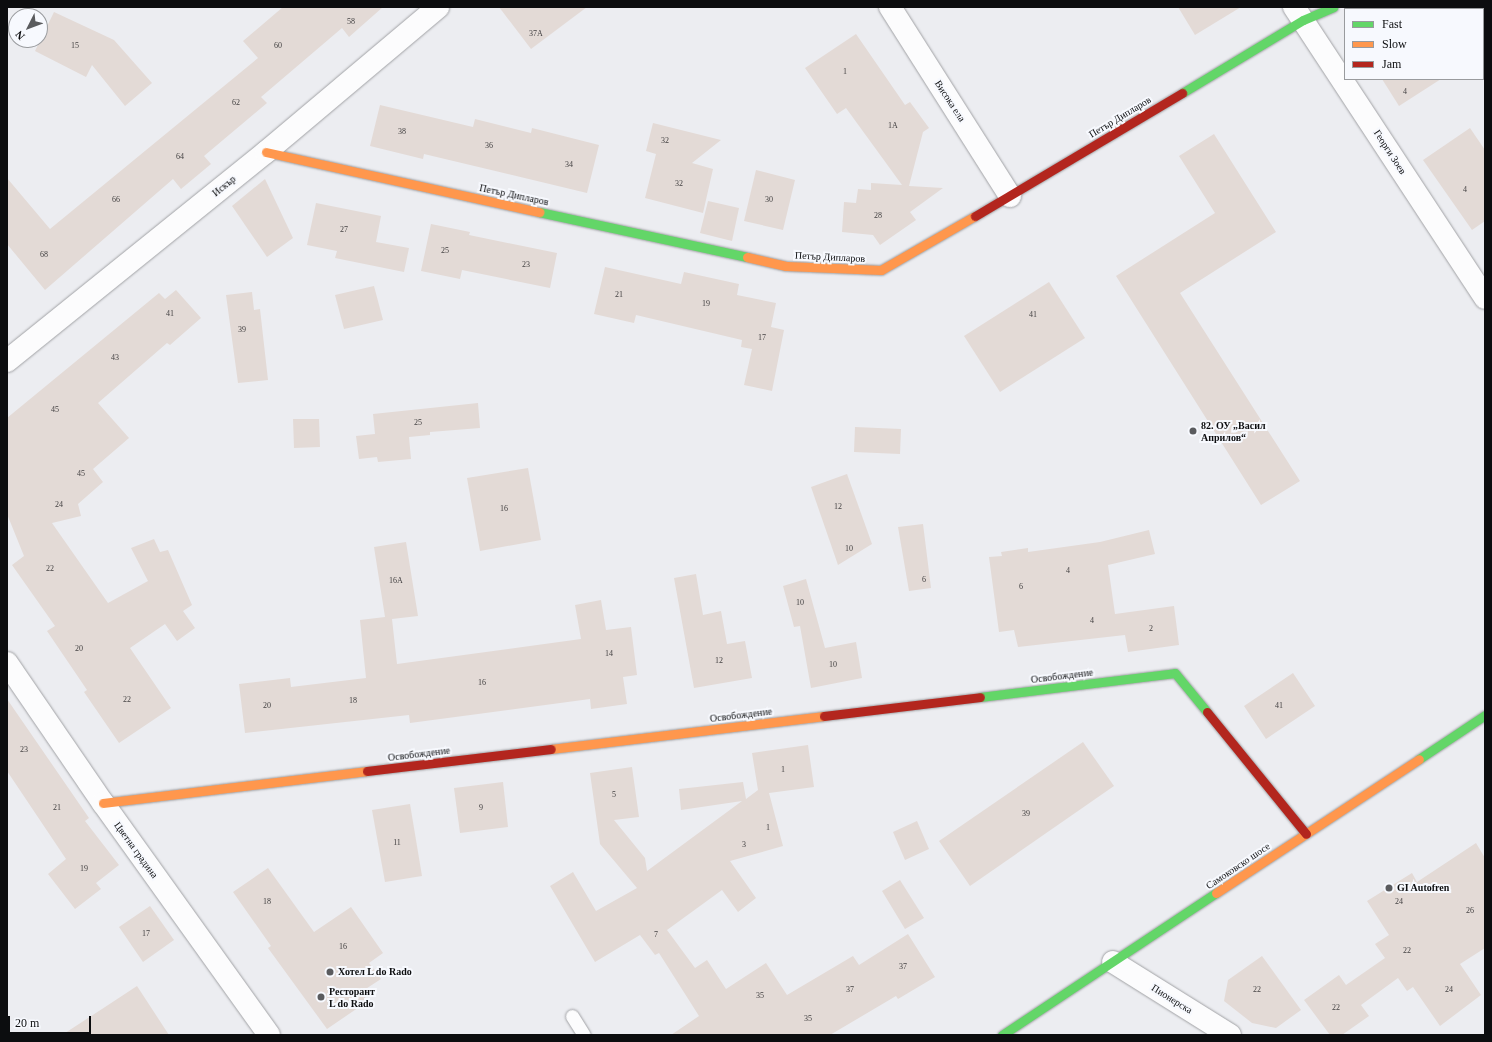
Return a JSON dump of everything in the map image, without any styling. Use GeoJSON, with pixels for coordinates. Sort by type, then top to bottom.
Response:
{"type":"FeatureCollection","features":[{"type":"Feature","properties":{"kind":"street","name":"Искър"},"geometry":{"type":"LineString","coordinates":[[7,361],[266,152],[438,7]]}},
{"type":"Feature","properties":{"kind":"street","name":"Висока ела"},"geometry":{"type":"LineString","coordinates":[[890,7],[1010,196]]}},
{"type":"Feature","properties":{"kind":"street","name":"Петър Дипларов"},"geometry":{"type":"LineString","coordinates":[[266,152],[786,266],[881,270],[1010,196],[1299,13],[1333,7]]}},
{"type":"Feature","properties":{"kind":"street","name":"Георги Зоев"},"geometry":{"type":"LineString","coordinates":[[1299,13],[1485,298]]}},
{"type":"Feature","properties":{"kind":"street","name":"Цветна градина"},"geometry":{"type":"LineString","coordinates":[[7,663],[103,804],[269,1035]]}},
{"type":"Feature","properties":{"kind":"street","name":"Освобождение"},"geometry":{"type":"LineString","coordinates":[[103,804],[1175,673],[1306,834]]}},
{"type":"Feature","properties":{"kind":"street","name":"Самоковско шосе"},"geometry":{"type":"LineString","coordinates":[[1002,1035],[1485,715]]}},
{"type":"Feature","properties":{"kind":"street","name":"Пионерска"},"geometry":{"type":"LineString","coordinates":[[1113,962],[1230,1035]]}},
{"type":"Feature","properties":{"kind":"lane"},"geometry":{"type":"LineString","coordinates":[[572,1016],[584,1035]]}},
{"type":"Feature","properties":{"kind":"building"},"geometry":{"type":"Polygon","coordinates":[[[283,7],[383,7],[349,37],[342,28],[261,97],[267,103],[204,156],[211,164],[181,189],[173,179],[45,290],[7,244],[7,178],[50,229],[258,58],[243,41],[283,7]]]}},
{"type":"Feature","properties":{"kind":"building"},"geometry":{"type":"Polygon","coordinates":[[[499,7],[587,7],[531,49],[499,7]]]}},
{"type":"Feature","properties":{"kind":"building"},"geometry":{"type":"Polygon","coordinates":[[[1178,7],[1241,7],[1195,35],[1178,7]]]}},
{"type":"Feature","properties":{"kind":"building"},"geometry":{"type":"Polygon","coordinates":[[[54,12],[114,40],[152,83],[125,106],[92,65],[86,77],[35,51],[36,48],[48,48],[48,24],[54,12]]]}},
{"type":"Feature","properties":{"kind":"building"},"geometry":{"type":"Polygon","coordinates":[[[856,34],[905,105],[910,102],[929,128],[923,132],[909,186],[943,188],[910,212],[916,220],[880,245],[873,235],[842,232],[844,202],[856,203],[858,189],[871,190],[871,183],[902,185],[846,108],[837,114],[805,68],[856,34]]]}},
{"type":"Feature","properties":{"kind":"building"},"geometry":{"type":"Polygon","coordinates":[[[1383,80],[1439,80],[1399,106],[1383,80]]]}},
{"type":"Feature","properties":{"kind":"building"},"geometry":{"type":"Polygon","coordinates":[[[380,105],[473,127],[475,119],[531,133],[532,128],[599,145],[587,193],[424,154],[423,159],[370,146],[380,105]]]}},
{"type":"Feature","properties":{"kind":"building"},"geometry":{"type":"Polygon","coordinates":[[[653,123],[721,140],[692,163],[713,169],[703,213],[645,198],[656,154],[646,151],[653,123]]]}},
{"type":"Feature","properties":{"kind":"building"},"geometry":{"type":"Polygon","coordinates":[[[1470,128],[1485,150],[1485,221],[1472,230],[1423,160],[1470,128]]]}},
{"type":"Feature","properties":{"kind":"building"},"geometry":{"type":"Polygon","coordinates":[[[1214,134],[1276,232],[1180,293],[1300,481],[1261,505],[1116,276],[1215,213],[1179,156],[1214,134]]]}},
{"type":"Feature","properties":{"kind":"building"},"geometry":{"type":"Polygon","coordinates":[[[756,170],[795,180],[783,230],[744,221],[756,170]]]}},
{"type":"Feature","properties":{"kind":"building"},"geometry":{"type":"Polygon","coordinates":[[[265,179],[293,238],[267,257],[232,206],[265,179]]]}},
{"type":"Feature","properties":{"kind":"building"},"geometry":{"type":"Polygon","coordinates":[[[708,201],[739,208],[732,241],[700,233],[708,201]]]}},
{"type":"Feature","properties":{"kind":"building"},"geometry":{"type":"Polygon","coordinates":[[[316,203],[381,216],[376,242],[409,248],[404,272],[335,258],[337,251],[307,245],[316,203]]]}},
{"type":"Feature","properties":{"kind":"building"},"geometry":{"type":"Polygon","coordinates":[[[431,224],[470,232],[469,235],[557,253],[550,288],[462,270],[460,279],[421,271],[431,224]]]}},
{"type":"Feature","properties":{"kind":"building"},"geometry":{"type":"Polygon","coordinates":[[[605,267],[681,284],[684,272],[739,284],[737,295],[776,303],[771,327],[784,330],[772,391],[744,385],[752,349],[741,347],[742,340],[636,315],[634,323],[594,314],[605,267]]]}},
{"type":"Feature","properties":{"kind":"building"},"geometry":{"type":"Polygon","coordinates":[[[1049,282],[1085,338],[1000,392],[964,336],[1049,282]]]}},
{"type":"Feature","properties":{"kind":"building"},"geometry":{"type":"Polygon","coordinates":[[[374,286],[383,320],[344,329],[335,295],[374,286]]]}},
{"type":"Feature","properties":{"kind":"building"},"geometry":{"type":"Polygon","coordinates":[[[176,290],[201,318],[170,345],[167,343],[98,403],[129,438],[93,469],[103,482],[78,504],[81,516],[52,523],[108,603],[148,581],[131,548],[154,539],[160,552],[168,550],[192,605],[183,611],[195,628],[177,641],[165,624],[130,648],[171,708],[119,743],[84,692],[87,690],[47,631],[55,626],[12,565],[24,556],[7,514],[7,418],[159,293],[165,299],[176,290]]]}},
{"type":"Feature","properties":{"kind":"building"},"geometry":{"type":"Polygon","coordinates":[[[252,292],[254,310],[260,309],[268,380],[238,383],[226,295],[252,292]]]}},
{"type":"Feature","properties":{"kind":"building"},"geometry":{"type":"Polygon","coordinates":[[[478,403],[480,428],[430,432],[430,435],[409,437],[411,459],[378,462],[377,457],[359,459],[356,436],[375,434],[373,414],[478,403]]]}},
{"type":"Feature","properties":{"kind":"building"},"geometry":{"type":"Polygon","coordinates":[[[293,419],[319,419],[320,447],[294,448],[293,419]]]}},
{"type":"Feature","properties":{"kind":"building"},"geometry":{"type":"Polygon","coordinates":[[[855,427],[901,429],[900,454],[854,452],[855,427]]]}},
{"type":"Feature","properties":{"kind":"building"},"geometry":{"type":"Polygon","coordinates":[[[528,468],[541,540],[480,551],[467,478],[528,468]]]}},
{"type":"Feature","properties":{"kind":"building"},"geometry":{"type":"Polygon","coordinates":[[[847,474],[872,544],[838,565],[811,487],[847,474]]]}},
{"type":"Feature","properties":{"kind":"building"},"geometry":{"type":"Polygon","coordinates":[[[923,524],[931,588],[909,591],[898,527],[923,524]]]}},
{"type":"Feature","properties":{"kind":"building"},"geometry":{"type":"Polygon","coordinates":[[[1149,530],[1155,554],[1108,565],[1115,614],[1174,606],[1179,645],[1128,652],[1125,635],[1018,647],[1014,630],[999,632],[989,557],[1002,556],[1001,552],[1028,548],[1028,552],[1100,542],[1149,530]]]}},
{"type":"Feature","properties":{"kind":"building"},"geometry":{"type":"Polygon","coordinates":[[[406,542],[418,616],[392,619],[397,664],[581,639],[575,605],[601,600],[606,630],[631,627],[637,675],[623,677],[627,704],[591,709],[590,699],[410,723],[409,715],[245,733],[239,684],[290,678],[291,687],[366,678],[360,620],[385,617],[374,547],[406,542]]]}},
{"type":"Feature","properties":{"kind":"building"},"geometry":{"type":"Polygon","coordinates":[[[696,574],[703,615],[721,611],[727,644],[745,641],[752,678],[694,688],[674,578],[696,574]]]}},
{"type":"Feature","properties":{"kind":"building"},"geometry":{"type":"Polygon","coordinates":[[[806,579],[825,648],[856,642],[862,678],[811,688],[800,626],[794,627],[783,586],[806,579]]]}},
{"type":"Feature","properties":{"kind":"building"},"geometry":{"type":"Polygon","coordinates":[[[1293,673],[1315,706],[1266,739],[1244,706],[1293,673]]]}},
{"type":"Feature","properties":{"kind":"building"},"geometry":{"type":"Polygon","coordinates":[[[7,699],[89,818],[85,821],[119,865],[96,883],[101,889],[75,909],[48,874],[66,859],[7,771],[7,699]]]}},
{"type":"Feature","properties":{"kind":"building"},"geometry":{"type":"Polygon","coordinates":[[[1083,742],[1114,786],[970,886],[939,841],[1083,742]]]}},
{"type":"Feature","properties":{"kind":"building"},"geometry":{"type":"Polygon","coordinates":[[[808,745],[814,787],[769,793],[783,846],[730,861],[756,898],[738,912],[722,890],[667,930],[695,968],[707,960],[726,989],[766,963],[787,995],[853,956],[859,965],[908,934],[935,977],[898,999],[896,996],[830,1035],[671,1035],[699,1016],[659,953],[655,955],[640,935],[595,962],[550,886],[573,872],[596,911],[637,888],[600,844],[590,773],[632,767],[639,817],[614,820],[645,858],[647,871],[742,801],[681,810],[679,789],[743,782],[746,799],[758,790],[752,753],[808,745]]]}},
{"type":"Feature","properties":{"kind":"building"},"geometry":{"type":"Polygon","coordinates":[[[503,782],[508,827],[460,833],[454,788],[503,782]]]}},
{"type":"Feature","properties":{"kind":"building"},"geometry":{"type":"Polygon","coordinates":[[[410,804],[422,876],[385,882],[372,810],[410,804]]]}},
{"type":"Feature","properties":{"kind":"building"},"geometry":{"type":"Polygon","coordinates":[[[917,821],[929,849],[905,860],[893,832],[917,821]]]}},
{"type":"Feature","properties":{"kind":"building"},"geometry":{"type":"Polygon","coordinates":[[[1476,843],[1485,858],[1485,948],[1460,964],[1481,995],[1440,1026],[1413,987],[1407,991],[1398,978],[1361,1005],[1369,1016],[1342,1035],[1330,1035],[1304,1000],[1339,975],[1346,985],[1385,958],[1375,944],[1389,935],[1367,901],[1412,873],[1417,882],[1476,843]]]}},
{"type":"Feature","properties":{"kind":"building"},"geometry":{"type":"Polygon","coordinates":[[[268,868],[314,932],[351,907],[383,953],[369,963],[381,979],[361,992],[368,1001],[327,1029],[268,948],[271,946],[233,892],[268,868]]]}},
{"type":"Feature","properties":{"kind":"building"},"geometry":{"type":"Polygon","coordinates":[[[900,880],[924,918],[905,929],[882,891],[900,880]]]}},
{"type":"Feature","properties":{"kind":"building"},"geometry":{"type":"Polygon","coordinates":[[[150,906],[174,940],[143,962],[119,927],[150,906]]]}},
{"type":"Feature","properties":{"kind":"building"},"geometry":{"type":"Polygon","coordinates":[[[1262,956],[1301,1010],[1276,1028],[1252,1023],[1224,1001],[1228,980],[1262,956]]]}},
{"type":"Feature","properties":{"kind":"building"},"geometry":{"type":"Polygon","coordinates":[[[137,986],[169,1035],[62,1035],[102,1009],[137,986]]]}},
{"type":"Feature","properties":{"kind":"traffic: fast"},"geometry":{"type":"LineString","coordinates":[[1182,93],[1303,20],[1333,7]]}},
{"type":"Feature","properties":{"kind":"traffic: fast"},"geometry":{"type":"LineString","coordinates":[[539,212],[747,257]]}},
{"type":"Feature","properties":{"kind":"traffic: fast"},"geometry":{"type":"LineString","coordinates":[[980,697],[1175,673],[1207,712]]}},
{"type":"Feature","properties":{"kind":"traffic: fast"},"geometry":{"type":"LineString","coordinates":[[1419,759],[1485,715]]}},
{"type":"Feature","properties":{"kind":"traffic: fast"},"geometry":{"type":"LineString","coordinates":[[1002,1035],[1216,893]]}},
{"type":"Feature","properties":{"kind":"traffic: slow"},"geometry":{"type":"LineString","coordinates":[[266,152],[539,212]]}},
{"type":"Feature","properties":{"kind":"traffic: slow"},"geometry":{"type":"LineString","coordinates":[[747,257],[786,266],[881,270],[975,216]]}},
{"type":"Feature","properties":{"kind":"traffic: slow"},"geometry":{"type":"LineString","coordinates":[[551,749],[824,716]]}},
{"type":"Feature","properties":{"kind":"traffic: slow"},"geometry":{"type":"LineString","coordinates":[[1216,893],[1419,759]]}},
{"type":"Feature","properties":{"kind":"traffic: slow"},"geometry":{"type":"LineString","coordinates":[[103,803],[367,771]]}},
{"type":"Feature","properties":{"kind":"traffic: jam"},"geometry":{"type":"LineString","coordinates":[[975,216],[1182,93]]}},
{"type":"Feature","properties":{"kind":"traffic: jam"},"geometry":{"type":"LineString","coordinates":[[824,716],[980,697]]}},
{"type":"Feature","properties":{"kind":"traffic: jam"},"geometry":{"type":"LineString","coordinates":[[1207,712],[1306,834]]}},
{"type":"Feature","properties":{"kind":"traffic: jam"},"geometry":{"type":"LineString","coordinates":[[367,771],[551,749]]}},
{"type":"Feature","properties":{"kind":"place","name":"82. ОУ „Васил Априлов“"},"geometry":{"type":"Point","coordinates":[1193,431]}},
{"type":"Feature","properties":{"kind":"place","name":"GI Autofren"},"geometry":{"type":"Point","coordinates":[1389,888]}},
{"type":"Feature","properties":{"kind":"place","name":"Хотел L do Rado"},"geometry":{"type":"Point","coordinates":[330,972]}},
{"type":"Feature","properties":{"kind":"place","name":"Ресторант L do Rado"},"geometry":{"type":"Point","coordinates":[321,997]}}]}
